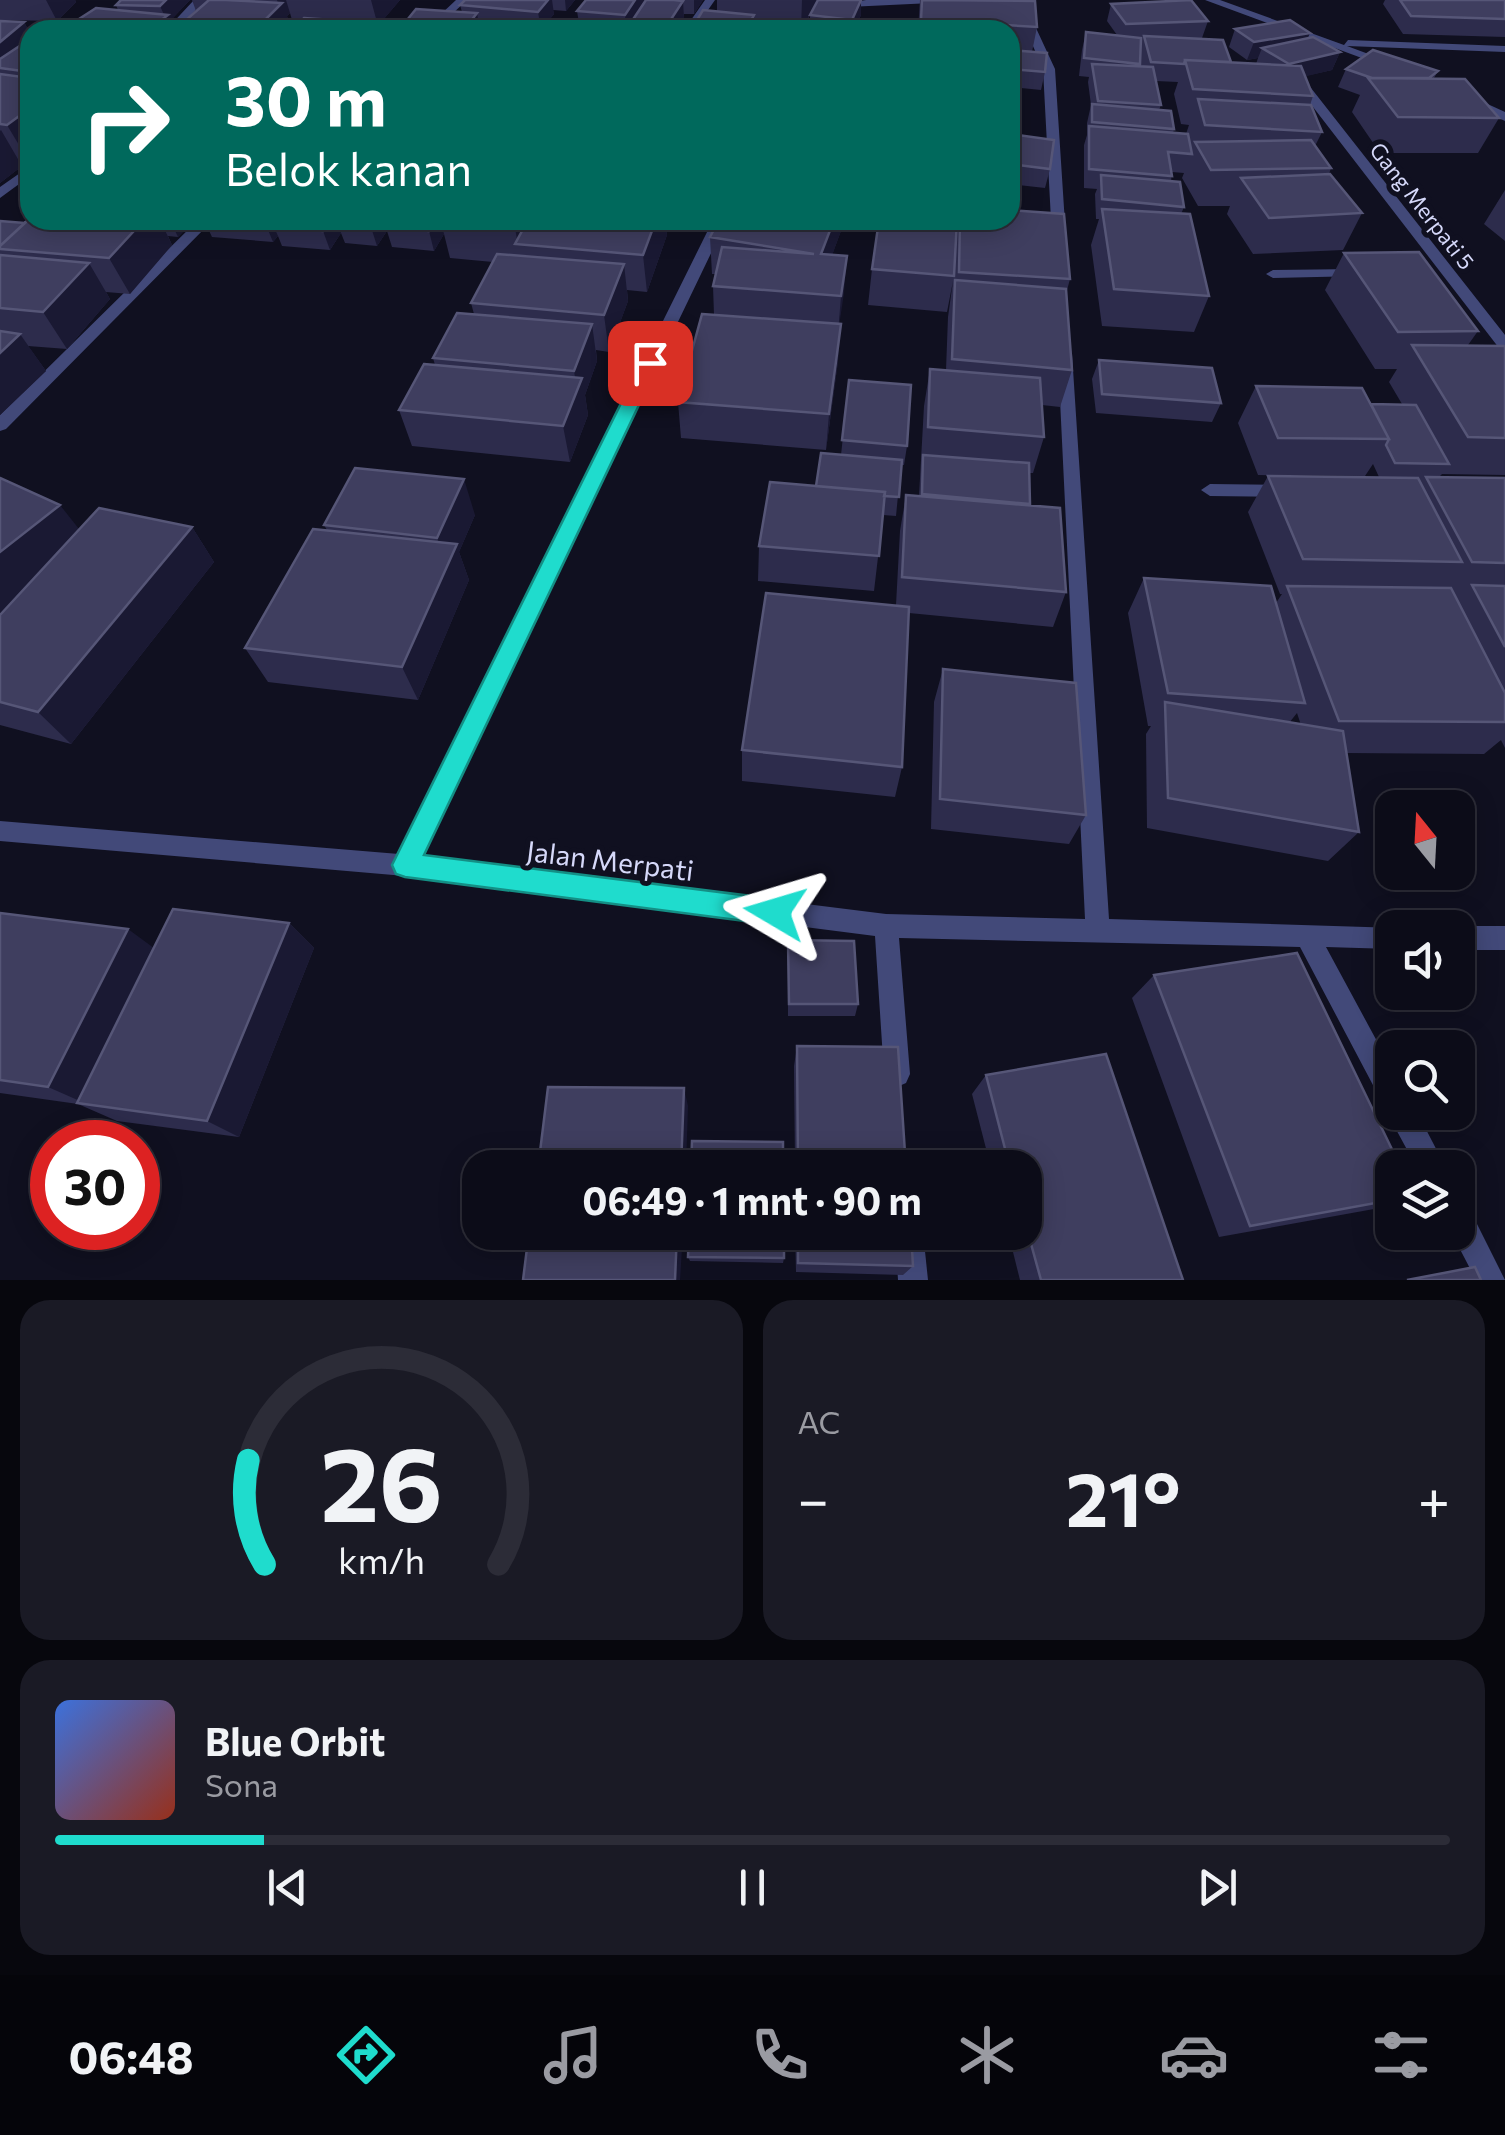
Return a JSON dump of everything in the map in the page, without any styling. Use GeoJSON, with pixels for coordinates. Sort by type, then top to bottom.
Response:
{"type":"FeatureCollection","features":[{"type":"Feature","properties":{"kind":"street"},"geometry":{"type":"LineString","coordinates":[[180,20],[200,0]]}},
{"type":"Feature","properties":{"kind":"street"},"geometry":{"type":"LineString","coordinates":[[439,20],[462,0]]}},
{"type":"Feature","properties":{"kind":"street"},"geometry":{"type":"LineString","coordinates":[[848,4],[932,0]]}},
{"type":"Feature","properties":{"kind":"street"},"geometry":{"type":"LineString","coordinates":[[1018,0],[1049,70],[1060,260]]}},
{"type":"Feature","properties":{"kind":"street"},"geometry":{"type":"LineString","coordinates":[[1210,0],[1401,70]]}},
{"type":"Feature","properties":{"kind":"street"},"geometry":{"type":"LineString","coordinates":[[1326,42],[1505,49]]}},
{"type":"Feature","properties":{"kind":"street","name":"Gang Merpati 5"},"geometry":{"type":"LineString","coordinates":[[1306,91],[1427,258],[1505,345]]}},
{"type":"Feature","properties":{"kind":"street"},"geometry":{"type":"LineString","coordinates":[[1461,96],[1505,117]]}},
{"type":"Feature","properties":{"kind":"street"},"geometry":{"type":"LineString","coordinates":[[0,194],[20,178]]}},
{"type":"Feature","properties":{"kind":"street"},"geometry":{"type":"LineString","coordinates":[[0,425],[196,230]]}},
{"type":"Feature","properties":{"kind":"street"},"geometry":{"type":"LineString","coordinates":[[405,865],[715,230]]}},
{"type":"Feature","properties":{"kind":"street"},"geometry":{"type":"LineString","coordinates":[[1273,274],[1370,272]]}},
{"type":"Feature","properties":{"kind":"street"},"geometry":{"type":"LineString","coordinates":[[1064,336],[1098,930]]}},
{"type":"Feature","properties":{"kind":"street"},"geometry":{"type":"LineString","coordinates":[[1210,490],[1308,491]]}},
{"type":"Feature","properties":{"kind":"street","name":"Jalan Merpati"},"geometry":{"type":"LineString","coordinates":[[0,830],[405,865],[886,926],[1375,937]]}},
{"type":"Feature","properties":{"kind":"street"},"geometry":{"type":"LineString","coordinates":[[886,926],[899,1093]]}},
{"type":"Feature","properties":{"kind":"street"},"geometry":{"type":"LineString","coordinates":[[1307,936],[1375,1063]]}},
{"type":"Feature","properties":{"kind":"street"},"geometry":{"type":"LineString","coordinates":[[1475,938],[1505,938]]}},
{"type":"Feature","properties":{"kind":"street"},"geometry":{"type":"LineString","coordinates":[[1475,1248],[1492,1280]]}},
{"type":"Feature","properties":{"kind":"street"},"geometry":{"type":"LineString","coordinates":[[911,1250],[913,1280]]}},
{"type":"Feature","properties":{"kind":"building"},"geometry":{"type":"Polygon","coordinates":[[[121,0],[166,0],[160,6],[116,5],[121,0]]]}},
{"type":"Feature","properties":{"kind":"building"},"geometry":{"type":"Polygon","coordinates":[[[209,0],[282,3],[265,20],[186,20],[209,0]]]}},
{"type":"Feature","properties":{"kind":"building"},"geometry":{"type":"Polygon","coordinates":[[[465,0],[548,0],[538,12],[460,5],[465,0]]]}},
{"type":"Feature","properties":{"kind":"building"},"geometry":{"type":"Polygon","coordinates":[[[586,0],[635,0],[625,15],[577,11],[586,0]]]}},
{"type":"Feature","properties":{"kind":"building"},"geometry":{"type":"Polygon","coordinates":[[[646,0],[683,1],[671,20],[633,20],[646,0]]]}},
{"type":"Feature","properties":{"kind":"building"},"geometry":{"type":"Polygon","coordinates":[[[818,0],[861,0],[852,20],[810,15],[818,0]]]}},
{"type":"Feature","properties":{"kind":"building"},"geometry":{"type":"Polygon","coordinates":[[[922,0],[1035,1],[1037,27],[1020,26],[1020,20],[921,20],[922,0]]]}},
{"type":"Feature","properties":{"kind":"building"},"geometry":{"type":"Polygon","coordinates":[[[1191,0],[1208,21],[1126,24],[1111,4],[1191,0]]]}},
{"type":"Feature","properties":{"kind":"building"},"geometry":{"type":"Polygon","coordinates":[[[1400,0],[1505,0],[1505,19],[1411,16],[1400,0]]]}},
{"type":"Feature","properties":{"kind":"building"},"geometry":{"type":"Polygon","coordinates":[[[96,8],[168,15],[161,20],[77,20],[96,8]]]}},
{"type":"Feature","properties":{"kind":"building"},"geometry":{"type":"Polygon","coordinates":[[[416,9],[477,13],[472,20],[407,20],[416,9]]]}},
{"type":"Feature","properties":{"kind":"building"},"geometry":{"type":"Polygon","coordinates":[[[703,10],[754,15],[751,20],[697,20],[703,10]]]}},
{"type":"Feature","properties":{"kind":"building"},"geometry":{"type":"Polygon","coordinates":[[[1290,20],[1310,33],[1254,42],[1235,29],[1290,20]]]}},
{"type":"Feature","properties":{"kind":"building"},"geometry":{"type":"Polygon","coordinates":[[[0,21],[20,22],[20,25],[0,42],[0,21]]]}},
{"type":"Feature","properties":{"kind":"building"},"geometry":{"type":"Polygon","coordinates":[[[1086,32],[1141,38],[1140,64],[1084,58],[1086,32]]]}},
{"type":"Feature","properties":{"kind":"building"},"geometry":{"type":"Polygon","coordinates":[[[1144,36],[1223,40],[1231,62],[1151,62],[1144,36]]]}},
{"type":"Feature","properties":{"kind":"building"},"geometry":{"type":"Polygon","coordinates":[[[1313,37],[1340,52],[1289,64],[1262,48],[1313,37]]]}},
{"type":"Feature","properties":{"kind":"building"},"geometry":{"type":"Polygon","coordinates":[[[20,46],[20,71],[0,68],[0,59],[20,46]]]}},
{"type":"Feature","properties":{"kind":"building"},"geometry":{"type":"Polygon","coordinates":[[[1373,50],[1438,71],[1429,78],[1372,78],[1346,69],[1373,50]]]}},
{"type":"Feature","properties":{"kind":"building"},"geometry":{"type":"Polygon","coordinates":[[[1020,51],[1047,53],[1045,72],[1020,70],[1020,51]]]}},
{"type":"Feature","properties":{"kind":"building"},"geometry":{"type":"Polygon","coordinates":[[[1185,60],[1301,66],[1313,96],[1193,89],[1185,60]]]}},
{"type":"Feature","properties":{"kind":"building"},"geometry":{"type":"Polygon","coordinates":[[[1092,64],[1153,67],[1161,105],[1098,101],[1092,64]]]}},
{"type":"Feature","properties":{"kind":"building"},"geometry":{"type":"Polygon","coordinates":[[[0,74],[20,77],[20,115],[7,125],[0,124],[0,74]]]}},
{"type":"Feature","properties":{"kind":"building"},"geometry":{"type":"Polygon","coordinates":[[[1368,78],[1465,79],[1499,118],[1398,117],[1368,78]]]}},
{"type":"Feature","properties":{"kind":"building"},"geometry":{"type":"Polygon","coordinates":[[[1198,99],[1311,105],[1322,132],[1205,125],[1198,99]]]}},
{"type":"Feature","properties":{"kind":"building"},"geometry":{"type":"Polygon","coordinates":[[[1092,104],[1171,111],[1174,129],[1092,122],[1092,104]]]}},
{"type":"Feature","properties":{"kind":"building"},"geometry":{"type":"Polygon","coordinates":[[[1089,126],[1188,134],[1192,154],[1168,152],[1172,176],[1089,169],[1089,126]]]}},
{"type":"Feature","properties":{"kind":"building"},"geometry":{"type":"Polygon","coordinates":[[[1020,135],[1054,140],[1050,169],[1020,165],[1020,135]]]}},
{"type":"Feature","properties":{"kind":"building"},"geometry":{"type":"Polygon","coordinates":[[[1311,140],[1331,168],[1211,170],[1195,142],[1311,140]]]}},
{"type":"Feature","properties":{"kind":"building"},"geometry":{"type":"Polygon","coordinates":[[[1330,174],[1362,213],[1269,218],[1241,178],[1330,174]]]}},
{"type":"Feature","properties":{"kind":"building"},"geometry":{"type":"Polygon","coordinates":[[[1101,175],[1180,182],[1184,207],[1102,199],[1101,175]]]}},
{"type":"Feature","properties":{"kind":"building"},"geometry":{"type":"Polygon","coordinates":[[[1102,209],[1190,214],[1209,296],[1114,289],[1102,209]]]}},
{"type":"Feature","properties":{"kind":"building"},"geometry":{"type":"Polygon","coordinates":[[[1020,211],[1064,214],[1070,279],[959,272],[960,230],[1020,230],[1020,211]]]}},
{"type":"Feature","properties":{"kind":"building"},"geometry":{"type":"Polygon","coordinates":[[[0,221],[20,223],[20,228],[0,246],[0,221]]]}},
{"type":"Feature","properties":{"kind":"building"},"geometry":{"type":"Polygon","coordinates":[[[20,227],[135,230],[109,258],[0,246],[20,227]]]}},
{"type":"Feature","properties":{"kind":"building"},"geometry":{"type":"Polygon","coordinates":[[[523,230],[652,230],[643,255],[515,244],[523,230]]]}},
{"type":"Feature","properties":{"kind":"building"},"geometry":{"type":"Polygon","coordinates":[[[714,230],[830,230],[821,254],[847,256],[841,296],[713,286],[722,247],[814,254],[710,237],[714,230]]]}},
{"type":"Feature","properties":{"kind":"building"},"geometry":{"type":"Polygon","coordinates":[[[878,230],[956,230],[954,276],[872,269],[878,230]]]}},
{"type":"Feature","properties":{"kind":"building"},"geometry":{"type":"Polygon","coordinates":[[[1419,252],[1478,331],[1398,332],[1344,253],[1419,252]]]}},
{"type":"Feature","properties":{"kind":"building"},"geometry":{"type":"Polygon","coordinates":[[[497,254],[624,264],[604,315],[471,303],[497,254]]]}},
{"type":"Feature","properties":{"kind":"building"},"geometry":{"type":"Polygon","coordinates":[[[0,255],[89,263],[43,312],[0,308],[0,255]]]}},
{"type":"Feature","properties":{"kind":"building"},"geometry":{"type":"Polygon","coordinates":[[[955,280],[1066,289],[1072,370],[952,359],[955,280]]]}},
{"type":"Feature","properties":{"kind":"building"},"geometry":{"type":"Polygon","coordinates":[[[457,313],[592,324],[574,371],[433,358],[457,313]]]}},
{"type":"Feature","properties":{"kind":"building"},"geometry":{"type":"Polygon","coordinates":[[[702,314],[841,324],[829,414],[678,402],[702,314]]]}},
{"type":"Feature","properties":{"kind":"building"},"geometry":{"type":"Polygon","coordinates":[[[0,331],[20,334],[0,353],[0,331]]]}},
{"type":"Feature","properties":{"kind":"building"},"geometry":{"type":"Polygon","coordinates":[[[1412,345],[1505,346],[1505,438],[1468,437],[1412,345]]]}},
{"type":"Feature","properties":{"kind":"building"},"geometry":{"type":"Polygon","coordinates":[[[1099,360],[1212,368],[1221,403],[1102,394],[1099,360]]]}},
{"type":"Feature","properties":{"kind":"building"},"geometry":{"type":"Polygon","coordinates":[[[424,364],[582,378],[563,426],[399,410],[424,364]]]}},
{"type":"Feature","properties":{"kind":"building"},"geometry":{"type":"Polygon","coordinates":[[[930,369],[1040,378],[1044,437],[928,427],[930,369]]]}},
{"type":"Feature","properties":{"kind":"building"},"geometry":{"type":"Polygon","coordinates":[[[849,380],[911,385],[907,446],[842,440],[849,380]]]}},
{"type":"Feature","properties":{"kind":"building"},"geometry":{"type":"Polygon","coordinates":[[[1256,386],[1362,388],[1389,439],[1278,438],[1256,386]]]}},
{"type":"Feature","properties":{"kind":"building"},"geometry":{"type":"Polygon","coordinates":[[[1371,404],[1416,405],[1449,464],[1395,463],[1386,445],[1389,439],[1371,404]]]}},
{"type":"Feature","properties":{"kind":"building"},"geometry":{"type":"Polygon","coordinates":[[[821,453],[902,460],[899,497],[884,496],[885,492],[816,486],[821,453]]]}},
{"type":"Feature","properties":{"kind":"building"},"geometry":{"type":"Polygon","coordinates":[[[923,455],[1029,463],[1030,504],[922,494],[923,455]]]}},
{"type":"Feature","properties":{"kind":"building"},"geometry":{"type":"Polygon","coordinates":[[[355,468],[464,479],[437,538],[324,525],[355,468]]]}},
{"type":"Feature","properties":{"kind":"building"},"geometry":{"type":"Polygon","coordinates":[[[1268,476],[1418,478],[1462,562],[1303,559],[1268,476]]]}},
{"type":"Feature","properties":{"kind":"building"},"geometry":{"type":"Polygon","coordinates":[[[1426,477],[1505,478],[1505,563],[1472,562],[1426,477]]]}},
{"type":"Feature","properties":{"kind":"building"},"geometry":{"type":"Polygon","coordinates":[[[0,478],[60,505],[0,552],[0,478]]]}},
{"type":"Feature","properties":{"kind":"building"},"geometry":{"type":"Polygon","coordinates":[[[770,482],[885,492],[879,556],[759,546],[770,482]]]}},
{"type":"Feature","properties":{"kind":"building"},"geometry":{"type":"Polygon","coordinates":[[[906,495],[1060,508],[1066,592],[902,577],[906,495]]]}},
{"type":"Feature","properties":{"kind":"building"},"geometry":{"type":"Polygon","coordinates":[[[99,508],[192,527],[38,712],[0,702],[0,615],[99,508]]]}},
{"type":"Feature","properties":{"kind":"building"},"geometry":{"type":"Polygon","coordinates":[[[313,529],[457,544],[402,667],[245,648],[313,529]]]}},
{"type":"Feature","properties":{"kind":"building"},"geometry":{"type":"Polygon","coordinates":[[[1144,578],[1271,586],[1305,703],[1168,693],[1144,578]]]}},
{"type":"Feature","properties":{"kind":"building"},"geometry":{"type":"Polygon","coordinates":[[[1472,585],[1505,586],[1505,647],[1472,585]]]}},
{"type":"Feature","properties":{"kind":"building"},"geometry":{"type":"Polygon","coordinates":[[[1287,586],[1451,588],[1505,693],[1505,722],[1339,721],[1287,586]]]}},
{"type":"Feature","properties":{"kind":"building"},"geometry":{"type":"Polygon","coordinates":[[[766,593],[909,607],[902,767],[742,750],[766,593]]]}},
{"type":"Feature","properties":{"kind":"building"},"geometry":{"type":"Polygon","coordinates":[[[943,669],[1076,683],[1086,815],[940,799],[943,669]]]}},
{"type":"Feature","properties":{"kind":"building"},"geometry":{"type":"Polygon","coordinates":[[[1165,702],[1343,731],[1359,832],[1168,798],[1165,702]]]}},
{"type":"Feature","properties":{"kind":"building"},"geometry":{"type":"Polygon","coordinates":[[[173,909],[289,923],[207,1121],[77,1103],[173,909]]]}},
{"type":"Feature","properties":{"kind":"building"},"geometry":{"type":"Polygon","coordinates":[[[0,913],[128,929],[48,1087],[0,1080],[0,913]]]}},
{"type":"Feature","properties":{"kind":"building"},"geometry":{"type":"Polygon","coordinates":[[[788,940],[854,941],[858,1004],[789,1004],[788,940]]]}},
{"type":"Feature","properties":{"kind":"building"},"geometry":{"type":"Polygon","coordinates":[[[1297,953],[1375,1114],[1375,1130],[1383,1130],[1392,1150],[1375,1150],[1375,1203],[1250,1226],[1154,975],[1297,953]]]}},
{"type":"Feature","properties":{"kind":"building"},"geometry":{"type":"Polygon","coordinates":[[[797,1046],[898,1047],[905,1150],[798,1150],[797,1046]]]}},
{"type":"Feature","properties":{"kind":"building"},"geometry":{"type":"Polygon","coordinates":[[[1106,1054],[1183,1280],[1041,1280],[1033,1250],[1042,1250],[1042,1150],[1005,1150],[986,1075],[1106,1054]]]}},
{"type":"Feature","properties":{"kind":"building"},"geometry":{"type":"Polygon","coordinates":[[[548,1087],[684,1088],[682,1150],[540,1150],[548,1087]]]}},
{"type":"Feature","properties":{"kind":"building"},"geometry":{"type":"Polygon","coordinates":[[[692,1141],[783,1142],[783,1150],[692,1150],[692,1141]]]}},
{"type":"Feature","properties":{"kind":"building"},"geometry":{"type":"Polygon","coordinates":[[[527,1250],[676,1250],[675,1280],[523,1280],[527,1250]]]}},
{"type":"Feature","properties":{"kind":"building"},"geometry":{"type":"Polygon","coordinates":[[[688,1250],[784,1250],[784,1258],[688,1257],[688,1250]]]}},
{"type":"Feature","properties":{"kind":"building"},"geometry":{"type":"Polygon","coordinates":[[[798,1250],[912,1250],[913,1266],[798,1263],[798,1250]]]}},
{"type":"Feature","properties":{"kind":"building"},"geometry":{"type":"Polygon","coordinates":[[[1475,1267],[1481,1280],[1407,1280],[1475,1267]]]}},
{"type":"Feature","properties":{"kind":"route"},"geometry":{"type":"LineString","coordinates":[[650,363],[405,865],[775,912]]}}]}
